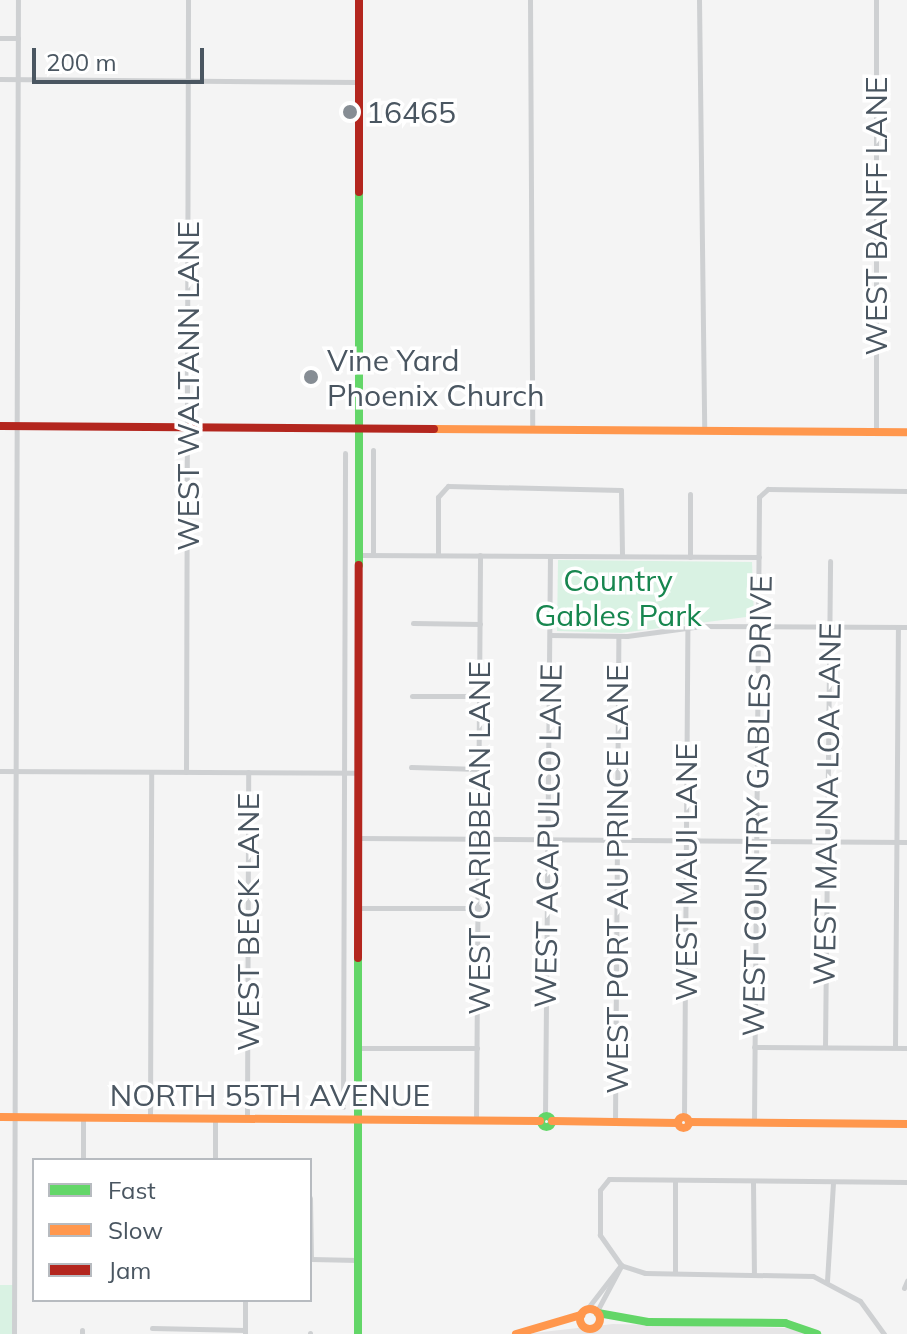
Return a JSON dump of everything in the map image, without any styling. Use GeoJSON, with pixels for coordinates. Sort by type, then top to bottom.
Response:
{"type":"FeatureCollection","features":[{"type":"Feature","properties":{"kind":"main road"},"geometry":{"type":"LineString","coordinates":[[358,1334],[359,0]]}},
{"type":"Feature","properties":{"kind":"main road"},"geometry":{"type":"LineString","coordinates":[[0,426],[907,432]]}},
{"type":"Feature","properties":{"kind":"main road","name":"NORTH 55TH AVENUE"},"geometry":{"type":"LineString","coordinates":[[0,1117],[907,1124]]}},
{"type":"Feature","properties":{"kind":"main road"},"geometry":{"type":"LineString","coordinates":[[589,1314],[596,1326]]}},
{"type":"Feature","properties":{"kind":"main road"},"geometry":{"type":"LineString","coordinates":[[589,1314],[596,1326]]}},
{"type":"Feature","properties":{"kind":"main road"},"geometry":{"type":"LineString","coordinates":[[516,1334],[589,1314],[620,1320],[781,1323],[817,1334]]}},
{"type":"Feature","properties":{"kind":"main road"},"geometry":{"type":"LineString","coordinates":[[596,1326],[620,1320]]}},
{"type":"Feature","properties":{"kind":"main road"},"geometry":{"type":"LineString","coordinates":[[781,1323],[781,1334]]}},
{"type":"Feature","properties":{"kind":"street"},"geometry":{"type":"LineString","coordinates":[[14,1334],[15,771],[21,426],[18,0]]}},
{"type":"Feature","properties":{"kind":"street","name":"WEST WALTANN LANE"},"geometry":{"type":"LineString","coordinates":[[186,772],[188,0]]}},
{"type":"Feature","properties":{"kind":"street"},"geometry":{"type":"LineString","coordinates":[[530,0],[532,429]]}},
{"type":"Feature","properties":{"kind":"street"},"geometry":{"type":"LineString","coordinates":[[699,0],[704,431]]}},
{"type":"Feature","properties":{"kind":"street","name":"WEST BANFF LANE"},"geometry":{"type":"LineString","coordinates":[[876,0],[876,432]]}},
{"type":"Feature","properties":{"kind":"street"},"geometry":{"type":"LineString","coordinates":[[0,38],[18,38]]}},
{"type":"Feature","properties":{"kind":"street"},"geometry":{"type":"LineString","coordinates":[[0,79],[359,82]]}},
{"type":"Feature","properties":{"kind":"street"},"geometry":{"type":"LineString","coordinates":[[373,450],[373,555]]}},
{"type":"Feature","properties":{"kind":"street"},"geometry":{"type":"LineString","coordinates":[[343,1107],[345,453]]}},
{"type":"Feature","properties":{"kind":"street"},"geometry":{"type":"LineString","coordinates":[[438,555],[440,489],[621,490],[622,556]]}},
{"type":"Feature","properties":{"kind":"street","name":"WEST COUNTRY GABLES DRIVE"},"geometry":{"type":"LineString","coordinates":[[754,1123],[762,490],[907,491]]}},
{"type":"Feature","properties":{"kind":"street"},"geometry":{"type":"LineString","coordinates":[[690,494],[690,557]]}},
{"type":"Feature","properties":{"kind":"street"},"geometry":{"type":"LineString","coordinates":[[360,555],[759,557]]}},
{"type":"Feature","properties":{"kind":"street","name":"WEST CARIBBEAN LANE"},"geometry":{"type":"LineString","coordinates":[[476,1120],[480,555]]}},
{"type":"Feature","properties":{"kind":"street","name":"WEST ACAPULCO LANE"},"geometry":{"type":"LineString","coordinates":[[546,1119],[550,556]]}},
{"type":"Feature","properties":{"kind":"street","name":"WEST MAUNA LOA LANE"},"geometry":{"type":"LineString","coordinates":[[825,1047],[830,561]]}},
{"type":"Feature","properties":{"kind":"street"},"geometry":{"type":"LineString","coordinates":[[345,592],[359,592]]}},
{"type":"Feature","properties":{"kind":"street"},"geometry":{"type":"LineString","coordinates":[[413,623],[480,624]]}},
{"type":"Feature","properties":{"kind":"street"},"geometry":{"type":"LineString","coordinates":[[550,635],[618,636],[687,627],[907,627]]}},
{"type":"Feature","properties":{"kind":"street","name":"WEST MAUI LANE"},"geometry":{"type":"LineString","coordinates":[[684,1121],[687,627]]}},
{"type":"Feature","properties":{"kind":"street"},"geometry":{"type":"LineString","coordinates":[[895,1047],[898,627]]}},
{"type":"Feature","properties":{"kind":"street","name":"WEST PORT AU PRINCE LANE"},"geometry":{"type":"LineString","coordinates":[[615,1122],[618,636]]}},
{"type":"Feature","properties":{"kind":"street"},"geometry":{"type":"LineString","coordinates":[[412,696],[479,696]]}},
{"type":"Feature","properties":{"kind":"street"},"geometry":{"type":"LineString","coordinates":[[411,767],[479,769]]}},
{"type":"Feature","properties":{"kind":"street"},"geometry":{"type":"LineString","coordinates":[[0,771],[359,773]]}},
{"type":"Feature","properties":{"kind":"street"},"geometry":{"type":"LineString","coordinates":[[150,1118],[151,772]]}},
{"type":"Feature","properties":{"kind":"street","name":"WEST BECK LANE"},"geometry":{"type":"LineString","coordinates":[[247,1119],[248,772]]}},
{"type":"Feature","properties":{"kind":"street"},"geometry":{"type":"LineString","coordinates":[[359,838],[907,842]]}},
{"type":"Feature","properties":{"kind":"street"},"geometry":{"type":"LineString","coordinates":[[359,908],[479,908]]}},
{"type":"Feature","properties":{"kind":"street"},"geometry":{"type":"LineString","coordinates":[[344,958],[359,958]]}},
{"type":"Feature","properties":{"kind":"street"},"geometry":{"type":"LineString","coordinates":[[754,1047],[907,1048]]}},
{"type":"Feature","properties":{"kind":"street"},"geometry":{"type":"LineString","coordinates":[[359,1048],[477,1048]]}},
{"type":"Feature","properties":{"kind":"street"},"geometry":{"type":"LineString","coordinates":[[83,1118],[83,1158]]}},
{"type":"Feature","properties":{"kind":"street"},"geometry":{"type":"LineString","coordinates":[[215,1119],[215,1158]]}},
{"type":"Feature","properties":{"kind":"street"},"geometry":{"type":"LineString","coordinates":[[675,1181],[675,1273]]}},
{"type":"Feature","properties":{"kind":"street"},"geometry":{"type":"LineString","coordinates":[[884,1334],[860,1301],[827,1281],[754,1273],[675,1273],[621,1265],[600,1235],[602,1182],[907,1182]]}},
{"type":"Feature","properties":{"kind":"street"},"geometry":{"type":"LineString","coordinates":[[753,1182],[754,1273]]}},
{"type":"Feature","properties":{"kind":"street"},"geometry":{"type":"LineString","coordinates":[[827,1281],[833,1182]]}},
{"type":"Feature","properties":{"kind":"street"},"geometry":{"type":"LineString","coordinates":[[312,1259],[358,1260]]}},
{"type":"Feature","properties":{"kind":"street"},"geometry":{"type":"LineString","coordinates":[[589,1314],[621,1265]]}},
{"type":"Feature","properties":{"kind":"street"},"geometry":{"type":"LineString","coordinates":[[152,1328],[245,1332],[245,1302]]}},
{"type":"Feature","properties":{"kind":"shaded area"},"geometry":{"type":"Polygon","coordinates":[[[613,1324],[787,1328],[809,1334],[525,1334],[613,1324]]]}},
{"type":"Feature","properties":{"kind":"green space","name":"Country Gables Park"},"geometry":{"type":"Polygon","coordinates":[[[558,560],[752,562],[754,616],[621,633],[557,631],[558,560]]]}},
{"type":"Feature","properties":{"kind":"green space"},"geometry":{"type":"Polygon","coordinates":[[[0,1285],[14,1285],[14,1334],[0,1334],[0,1285]]]}},
{"type":"Feature","properties":{"kind":"traffic: fast"},"geometry":{"type":"LineString","coordinates":[[359,192],[359,565]]}},
{"type":"Feature","properties":{"kind":"traffic: fast"},"geometry":{"type":"LineString","coordinates":[[358,958],[358,1334]]}},
{"type":"Feature","properties":{"kind":"traffic: fast"},"geometry":{"type":"LineString","coordinates":[[546,1115],[552,1121],[546,1127],[540,1121],[546,1115]]}},
{"type":"Feature","properties":{"kind":"traffic: fast"},"geometry":{"type":"LineString","coordinates":[[598,1313],[648,1322],[785,1323],[817,1334]]}},
{"type":"Feature","properties":{"kind":"traffic: slow"},"geometry":{"type":"LineString","coordinates":[[434,429],[907,432]]}},
{"type":"Feature","properties":{"kind":"traffic: slow"},"geometry":{"type":"LineString","coordinates":[[683,1116],[689,1122],[683,1128],[677,1122],[683,1116]]}},
{"type":"Feature","properties":{"kind":"traffic: slow"},"geometry":{"type":"LineString","coordinates":[[0,1117],[540,1121]]}},
{"type":"Feature","properties":{"kind":"traffic: slow"},"geometry":{"type":"LineString","coordinates":[[552,1121],[678,1123]]}},
{"type":"Feature","properties":{"kind":"traffic: slow"},"geometry":{"type":"LineString","coordinates":[[689,1122],[907,1124]]}},
{"type":"Feature","properties":{"kind":"traffic: slow"},"geometry":{"type":"LineString","coordinates":[[590,1309],[597,1312],[600,1319],[597,1326],[590,1329],[583,1326],[580,1319],[583,1312],[590,1309]]}},
{"type":"Feature","properties":{"kind":"traffic: slow"},"geometry":{"type":"LineString","coordinates":[[516,1334],[581,1315]]}},
{"type":"Feature","properties":{"kind":"traffic: jam"},"geometry":{"type":"LineString","coordinates":[[359,0],[359,192]]}},
{"type":"Feature","properties":{"kind":"traffic: jam"},"geometry":{"type":"LineString","coordinates":[[0,426],[434,429]]}},
{"type":"Feature","properties":{"kind":"traffic: jam"},"geometry":{"type":"LineString","coordinates":[[358,958],[359,565]]}},
{"type":"Feature","properties":{"kind":"place","name":"16465"},"geometry":{"type":"Point","coordinates":[350,112]}},
{"type":"Feature","properties":{"kind":"place","name":"Vine Yard Phoenix Church"},"geometry":{"type":"Point","coordinates":[311,377]}}]}
